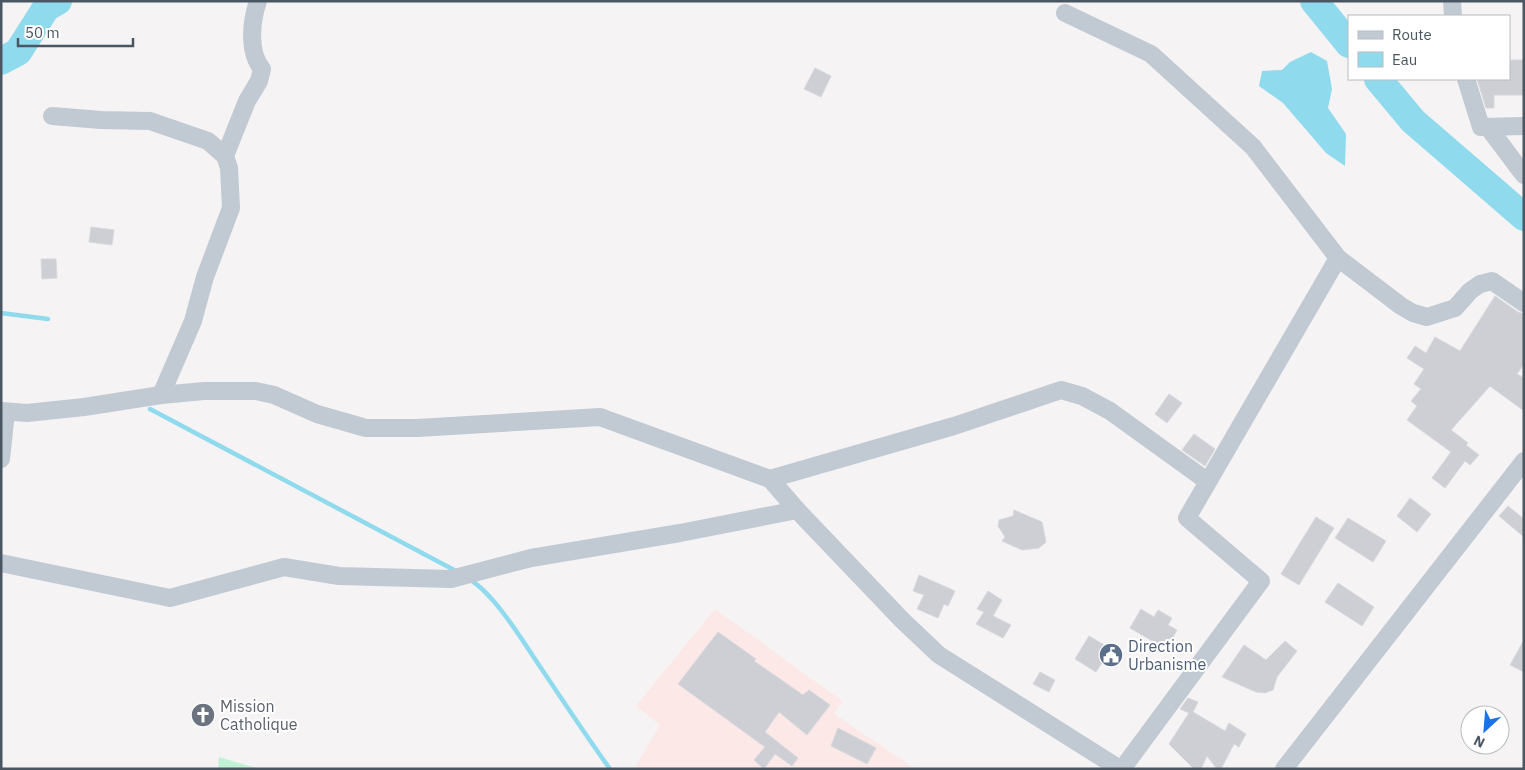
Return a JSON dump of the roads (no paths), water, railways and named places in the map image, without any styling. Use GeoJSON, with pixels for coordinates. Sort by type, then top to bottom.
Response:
{"type":"FeatureCollection","features":[{"type":"Feature","properties":{"kind":"street"},"geometry":{"type":"LineString","coordinates":[[225,156],[247,101],[260,81],[262,69],[255,61],[253,49],[253,16],[258,1]]}},
{"type":"Feature","properties":{"kind":"street"},"geometry":{"type":"LineString","coordinates":[[1452,1],[1453,15]]}},
{"type":"Feature","properties":{"kind":"street"},"geometry":{"type":"LineString","coordinates":[[1065,13],[1150,54],[1253,147],[1338,258],[1401,306],[1427,317],[1455,308],[1470,291],[1480,284],[1492,281],[1524,303]]}},
{"type":"Feature","properties":{"kind":"street"},"geometry":{"type":"LineString","coordinates":[[1466,80],[1480,127],[1524,126]]}},
{"type":"Feature","properties":{"kind":"street"},"geometry":{"type":"LineString","coordinates":[[52,116],[150,121],[208,141],[225,156],[229,168],[231,208],[205,277],[193,321],[161,395]]}},
{"type":"Feature","properties":{"kind":"street"},"geometry":{"type":"LineString","coordinates":[[1488,127],[1524,175]]}},
{"type":"Feature","properties":{"kind":"street"},"geometry":{"type":"LineString","coordinates":[[1,459],[4,412],[27,413],[204,391],[256,392],[274,395],[317,414],[366,428],[417,428],[600,417],[770,479],[902,620],[939,655],[1121,769],[1261,581],[1187,518],[1338,258]]}},
{"type":"Feature","properties":{"kind":"street"},"geometry":{"type":"LineString","coordinates":[[770,479],[954,426],[1061,390],[1082,396],[1110,412],[1208,481]]}},
{"type":"Feature","properties":{"kind":"street"},"geometry":{"type":"LineString","coordinates":[[1284,769],[1524,462]]}},
{"type":"Feature","properties":{"kind":"street"},"geometry":{"type":"LineString","coordinates":[[1,563],[170,598],[284,567],[339,576],[451,579],[531,558],[680,533],[797,510]]}},
{"type":"Feature","properties":{"kind":"water"},"geometry":{"type":"Polygon","coordinates":[[[1311,52],[1327,61],[1332,89],[1328,108],[1346,134],[1345,166],[1326,153],[1283,103],[1259,86],[1262,71],[1282,70],[1290,62],[1311,52]]]}},
{"type":"Feature","properties":{"kind":"waterway"},"geometry":{"type":"LineString","coordinates":[[1,61],[18,52],[46,8],[58,1]]}},
{"type":"Feature","properties":{"kind":"waterway"},"geometry":{"type":"LineString","coordinates":[[1314,1],[1348,43]]}},
{"type":"Feature","properties":{"kind":"waterway"},"geometry":{"type":"LineString","coordinates":[[1379,80],[1413,121],[1524,217]]}},
{"type":"Feature","properties":{"kind":"waterway"},"geometry":{"type":"LineString","coordinates":[[1,313],[48,319]]}},
{"type":"Feature","properties":{"kind":"waterway"},"geometry":{"type":"LineString","coordinates":[[150,409],[456,571]]}},
{"type":"Feature","properties":{"kind":"waterway"},"geometry":{"type":"LineString","coordinates":[[469,579],[479,586],[500,608],[610,769]]}},
{"type":"Feature","properties":{"kind":"place","name":"Direction Urbanisme"},"geometry":{"type":"Point","coordinates":[1111,655]}},
{"type":"Feature","properties":{"kind":"place","name":"Mission Catholique"},"geometry":{"type":"Point","coordinates":[203,715]}}]}
